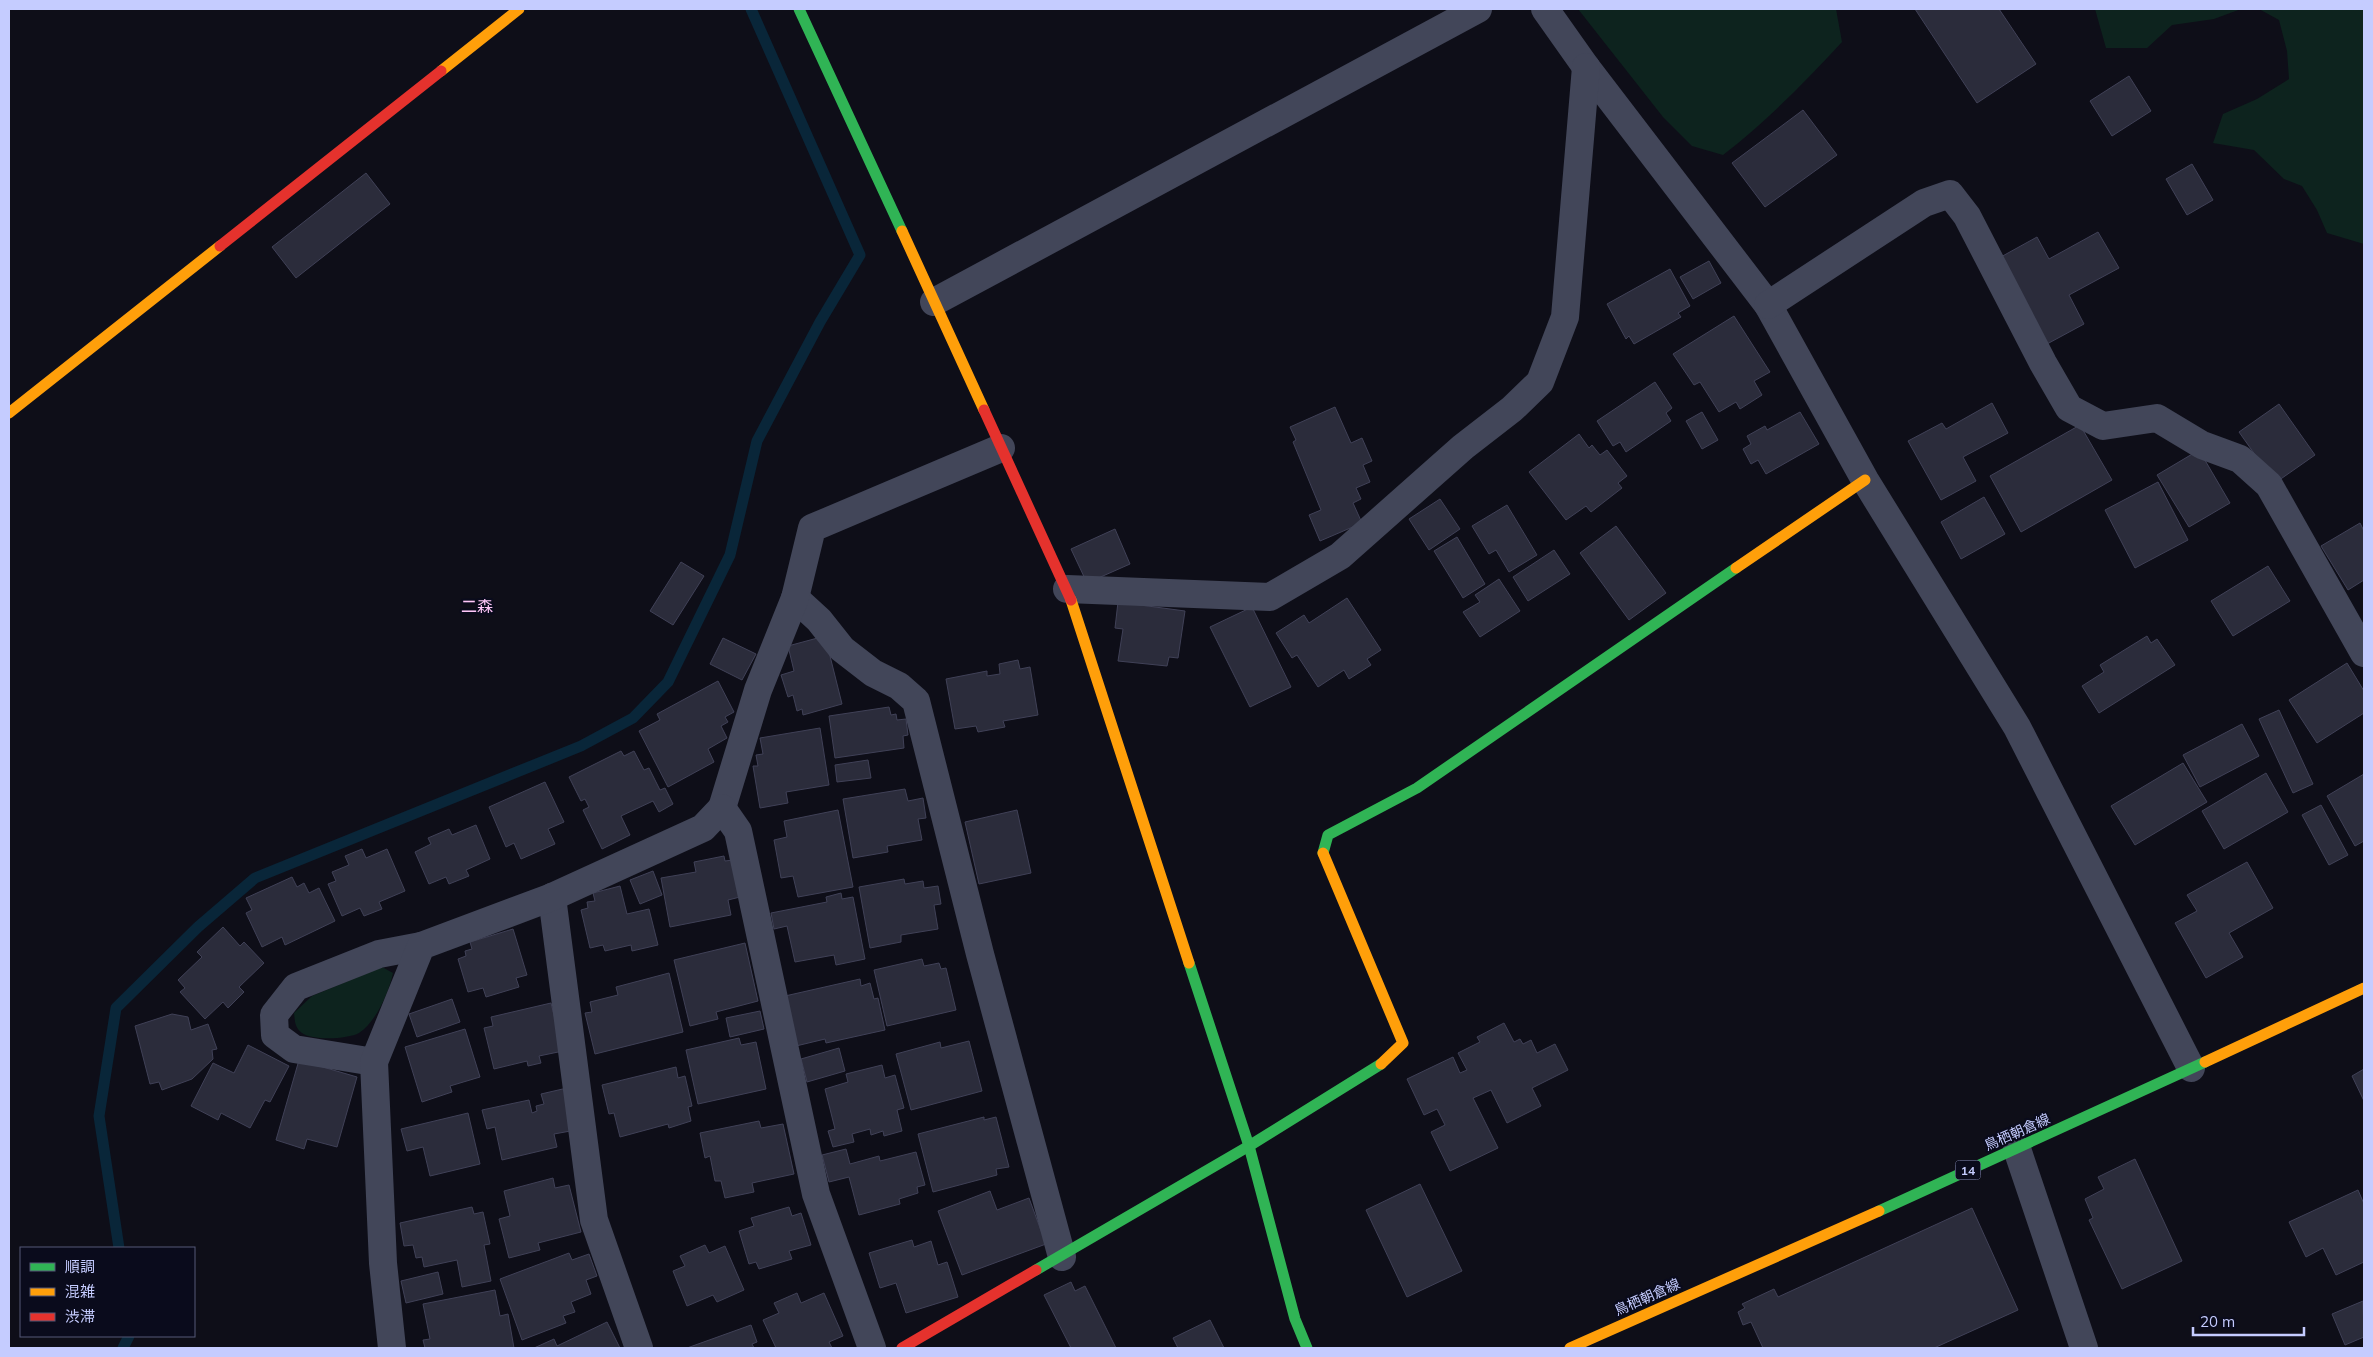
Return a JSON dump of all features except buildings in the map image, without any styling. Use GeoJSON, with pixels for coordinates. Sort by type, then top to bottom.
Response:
{"type":"FeatureCollection","features":[{"type":"Feature","properties":{"kind":"street"},"geometry":{"type":"LineString","coordinates":[[9,413],[519,9]]}},
{"type":"Feature","properties":{"kind":"street"},"geometry":{"type":"LineString","coordinates":[[799,9],[1067,589],[1249,1146],[1295,1319],[1307,1348]]}},
{"type":"Feature","properties":{"kind":"street"},"geometry":{"type":"LineString","coordinates":[[934,302],[1478,9]]}},
{"type":"Feature","properties":{"kind":"street"},"geometry":{"type":"LineString","coordinates":[[1545,9],[1586,67],[1768,305],[1865,480],[2017,727],[2191,1068]]}},
{"type":"Feature","properties":{"kind":"street"},"geometry":{"type":"LineString","coordinates":[[1067,589],[1270,598],[1340,556],[1463,448],[1512,409],[1540,382],[1565,317],[1586,67]]}},
{"type":"Feature","properties":{"kind":"street"},"geometry":{"type":"LineString","coordinates":[[1768,305],[1924,203],[1950,194],[1967,216],[2043,363],[2069,408],[2104,426],[2157,418],[2202,445],[2240,459],[2269,485],[2364,653]]}},
{"type":"Feature","properties":{"kind":"street"},"geometry":{"type":"LineString","coordinates":[[374,1062],[294,1049],[275,1035],[274,1015],[296,987],[379,954],[421,946],[552,897],[703,828],[722,808],[758,690],[795,598],[812,528],[1001,448]]}},
{"type":"Feature","properties":{"kind":"street"},"geometry":{"type":"LineString","coordinates":[[902,1348],[1062,1257],[1249,1146],[1382,1064],[1403,1043],[1323,853],[1328,835],[1417,788],[1865,480]]}},
{"type":"Feature","properties":{"kind":"street"},"geometry":{"type":"LineString","coordinates":[[795,598],[819,620],[842,649],[873,673],[899,686],[916,701],[980,954],[1062,1257]]}},
{"type":"Feature","properties":{"kind":"street"},"geometry":{"type":"LineString","coordinates":[[722,808],[738,831],[816,1194],[872,1348]]}},
{"type":"Feature","properties":{"kind":"street"},"geometry":{"type":"LineString","coordinates":[[552,897],[594,1220],[640,1348]]}},
{"type":"Feature","properties":{"kind":"street"},"geometry":{"type":"LineString","coordinates":[[386,1348],[374,1062],[421,946]]}},
{"type":"Feature","properties":{"kind":"street","name":"鳥栖朝倉線"},"geometry":{"type":"LineString","coordinates":[[1570,1348],[2017,1149],[2364,988]]}},
{"type":"Feature","properties":{"kind":"street"},"geometry":{"type":"LineString","coordinates":[[2017,1149],[2084,1348]]}},
{"type":"Feature","properties":{"kind":"green space"},"geometry":{"type":"Polygon","coordinates":[[[1578,9],[1836,9],[1842,42],[1785,101],[1723,155],[1692,146],[1663,117],[1578,9]]]}},
{"type":"Feature","properties":{"kind":"green space"},"geometry":{"type":"Polygon","coordinates":[[[2095,9],[2241,9],[2214,19],[2172,25],[2147,48],[2106,48],[2095,9]]]}},
{"type":"Feature","properties":{"kind":"green space"},"geometry":{"type":"Polygon","coordinates":[[[2259,9],[2364,9],[2364,244],[2327,233],[2317,210],[2302,186],[2284,179],[2254,150],[2213,143],[2223,114],[2257,99],[2289,79],[2287,51],[2279,20],[2259,9]]]}},
{"type":"Feature","properties":{"kind":"green space"},"geometry":{"type":"Polygon","coordinates":[[[382,967],[393,973],[388,989],[381,1006],[371,1022],[359,1033],[347,1037],[322,1038],[307,1036],[298,1029],[294,1013],[312,996],[382,967]]]}},
{"type":"Feature","properties":{"kind":"waterway"},"geometry":{"type":"LineString","coordinates":[[119,1247],[99,1116],[116,1008],[198,927],[255,878],[581,746],[633,718],[668,682],[730,555],[757,441],[820,322],[860,255],[751,9]]}},
{"type":"Feature","properties":{"kind":"waterway"},"geometry":{"type":"LineString","coordinates":[[123,1348],[128,1337]]}},
{"type":"Feature","properties":{"kind":"traffic: fast"},"geometry":{"type":"LineString","coordinates":[[799,9],[902,231]]}},
{"type":"Feature","properties":{"kind":"traffic: fast"},"geometry":{"type":"LineString","coordinates":[[1323,853],[1328,835],[1417,788],[1736,568]]}},
{"type":"Feature","properties":{"kind":"traffic: fast"},"geometry":{"type":"LineString","coordinates":[[1189,963],[1249,1146],[1295,1319],[1307,1348]]}},
{"type":"Feature","properties":{"kind":"traffic: fast"},"geometry":{"type":"LineString","coordinates":[[1879,1211],[2205,1062]]}},
{"type":"Feature","properties":{"kind":"traffic: fast"},"geometry":{"type":"LineString","coordinates":[[1036,1270],[1249,1146],[1381,1064]]}},
{"type":"Feature","properties":{"kind":"traffic: slow"},"geometry":{"type":"LineString","coordinates":[[441,71],[519,9]]}},
{"type":"Feature","properties":{"kind":"traffic: slow"},"geometry":{"type":"LineString","coordinates":[[902,231],[984,410]]}},
{"type":"Feature","properties":{"kind":"traffic: slow"},"geometry":{"type":"LineString","coordinates":[[9,413],[220,246]]}},
{"type":"Feature","properties":{"kind":"traffic: slow"},"geometry":{"type":"LineString","coordinates":[[1736,568],[1865,480]]}},
{"type":"Feature","properties":{"kind":"traffic: slow"},"geometry":{"type":"LineString","coordinates":[[1071,600],[1189,963]]}},
{"type":"Feature","properties":{"kind":"traffic: slow"},"geometry":{"type":"LineString","coordinates":[[1323,853],[1403,1043],[1381,1064]]}},
{"type":"Feature","properties":{"kind":"traffic: slow"},"geometry":{"type":"LineString","coordinates":[[2205,1062],[2364,988]]}},
{"type":"Feature","properties":{"kind":"traffic: slow"},"geometry":{"type":"LineString","coordinates":[[1570,1348],[1879,1211]]}},
{"type":"Feature","properties":{"kind":"traffic: jam"},"geometry":{"type":"LineString","coordinates":[[220,246],[441,71]]}},
{"type":"Feature","properties":{"kind":"traffic: jam"},"geometry":{"type":"LineString","coordinates":[[984,410],[1071,600]]}},
{"type":"Feature","properties":{"kind":"traffic: jam"},"geometry":{"type":"LineString","coordinates":[[902,1348],[1036,1270]]}},
{"type":"Feature","properties":{"kind":"district","name":"二森"},"geometry":{"type":"Point","coordinates":[477,606]}}]}
